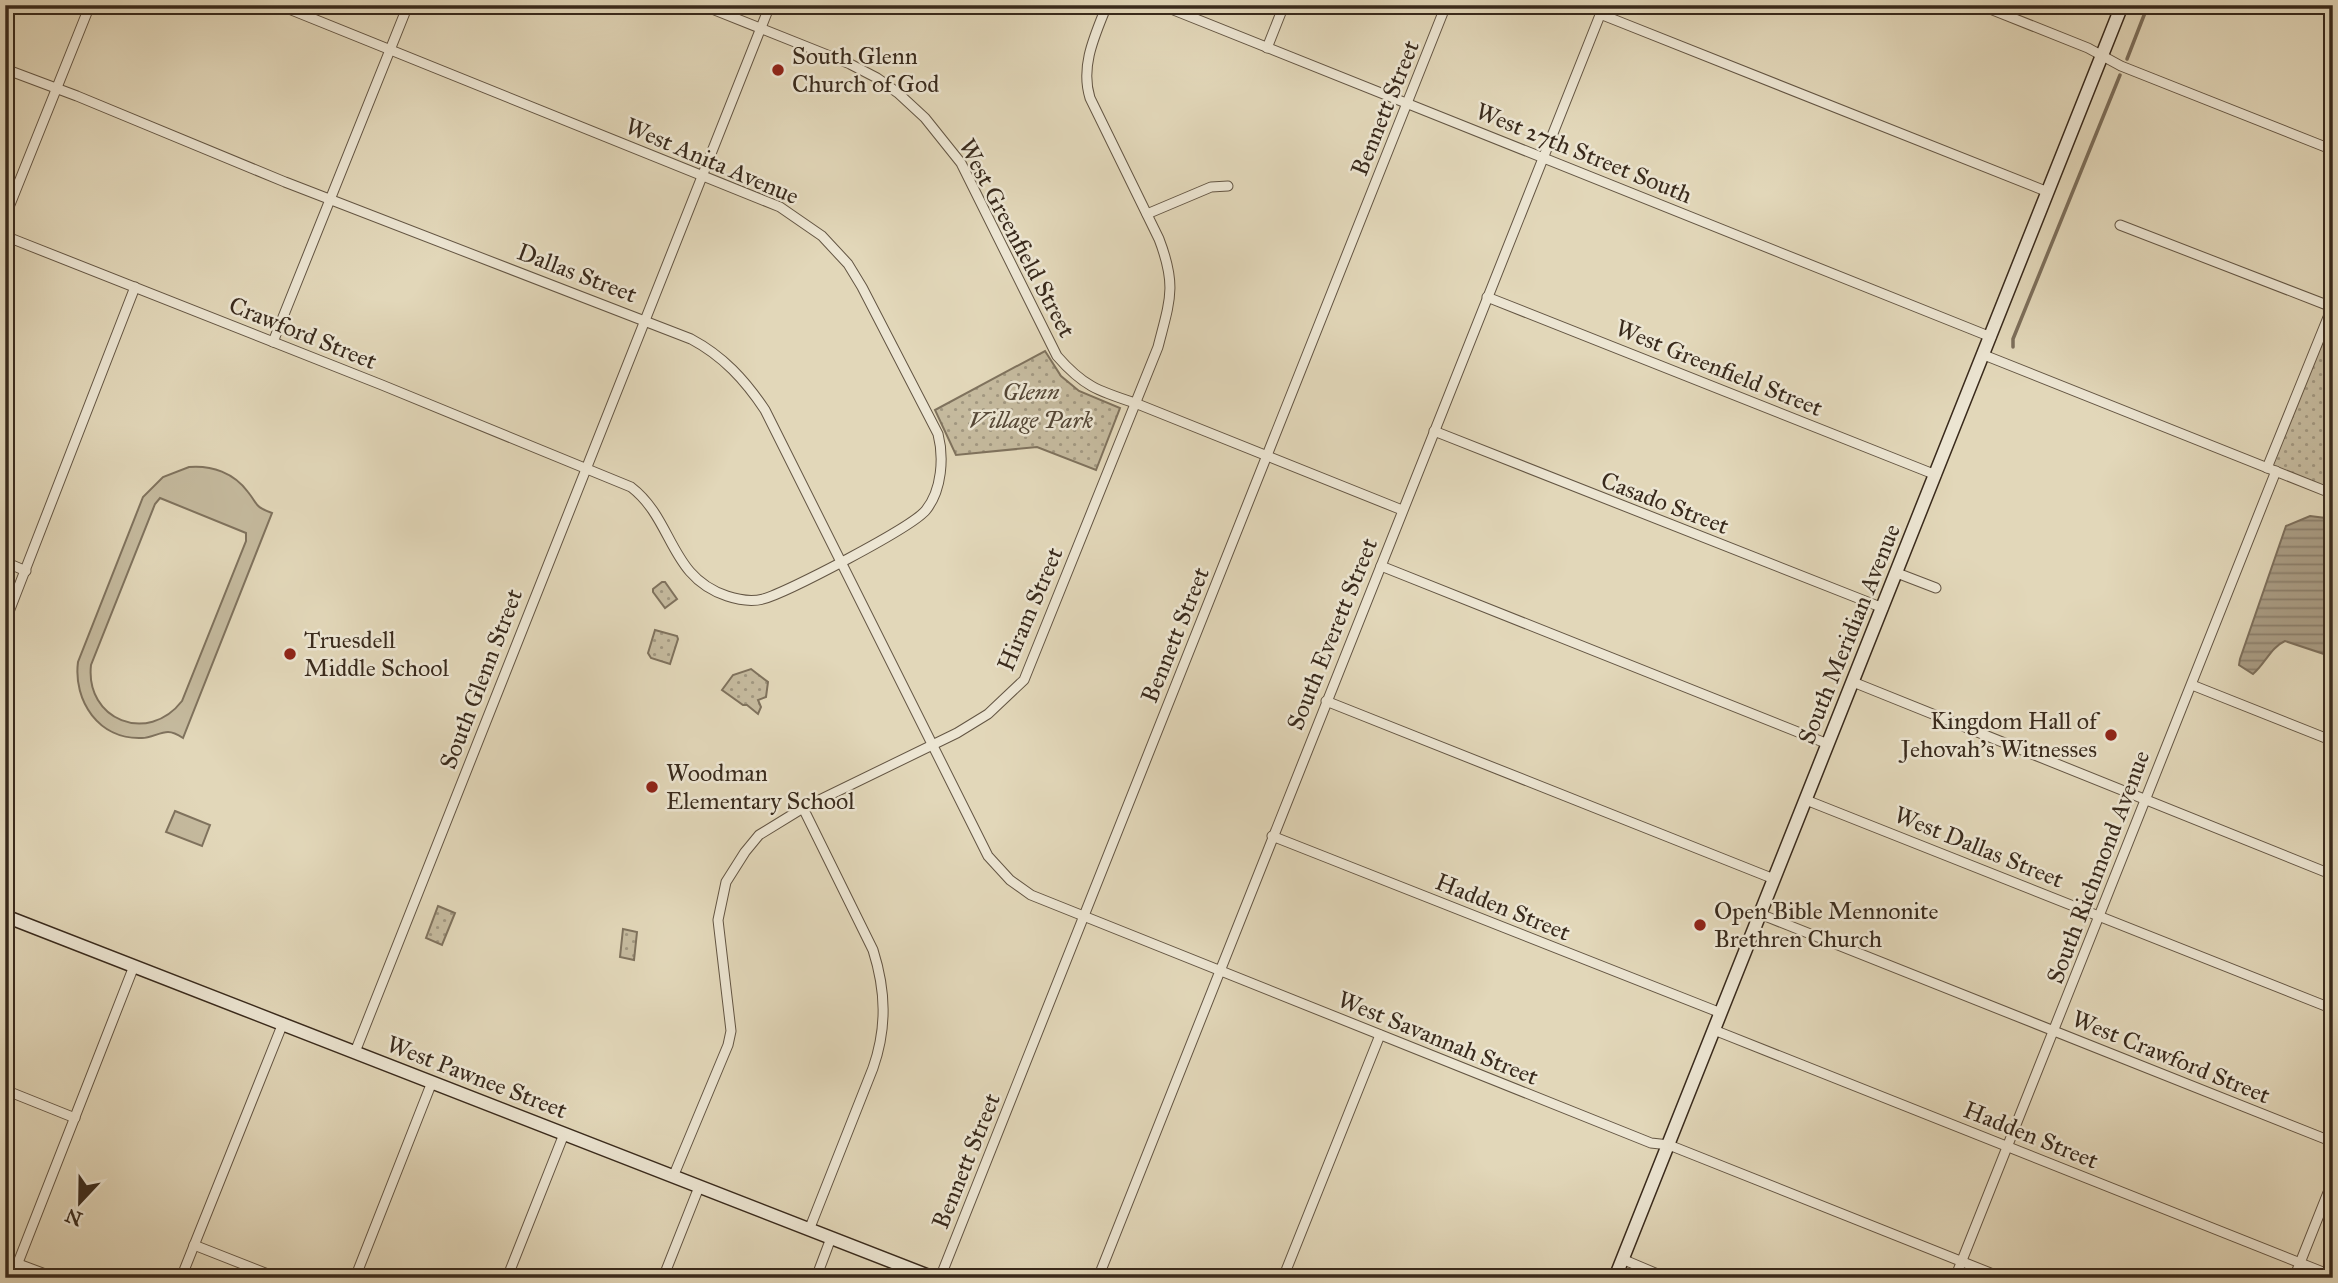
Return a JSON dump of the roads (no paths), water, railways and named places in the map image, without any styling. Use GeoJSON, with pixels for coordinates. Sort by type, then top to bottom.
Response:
{"type":"FeatureCollection","features":[{"type":"Feature","properties":{"kind":"main road","name":"South Meridian Avenue"},"geometry":{"type":"LineString","coordinates":[[1615,1278],[2122,5]]}},
{"type":"Feature","properties":{"kind":"main road","name":"West Pawnee Street"},"geometry":{"type":"LineString","coordinates":[[5,916],[934,1278]]}},
{"type":"Feature","properties":{"kind":"street"},"geometry":{"type":"LineString","coordinates":[[5,217],[90,5]]}},
{"type":"Feature","properties":{"kind":"street","name":"West Anita Avenue"},"geometry":{"type":"LineString","coordinates":[[279,5],[780,207],[805,223],[835,250],[848,264],[862,287],[938,434],[943,450],[942,465],[932,501],[926,511],[918,519],[840,562]]}},
{"type":"Feature","properties":{"kind":"street"},"geometry":{"type":"LineString","coordinates":[[274,342],[408,5]]}},
{"type":"Feature","properties":{"kind":"street","name":"West Greenfield Street"},"geometry":{"type":"LineString","coordinates":[[702,5],[827,54],[877,78],[925,118],[961,163],[1058,356],[1079,380],[1402,510]]}},
{"type":"Feature","properties":{"kind":"street"},"geometry":{"type":"LineString","coordinates":[[761,28],[770,5]]}},
{"type":"Feature","properties":{"kind":"street","name":"Hiram Street"},"geometry":{"type":"LineString","coordinates":[[673,1177],[728,1045],[731,1031],[718,920],[726,882],[759,835],[803,808],[957,733],[988,714],[1024,680],[1158,347],[1171,295],[1168,263],[1085,84],[1086,66],[1107,5]]}},
{"type":"Feature","properties":{"kind":"street","name":"West 27th Street South"},"geometry":{"type":"LineString","coordinates":[[1161,5],[1991,337]]}},
{"type":"Feature","properties":{"kind":"street"},"geometry":{"type":"LineString","coordinates":[[1267,48],[1284,5]]}},
{"type":"Feature","properties":{"kind":"street","name":"Bennett Street"},"geometry":{"type":"LineString","coordinates":[[940,1278],[1447,5]]}},
{"type":"Feature","properties":{"kind":"street"},"geometry":{"type":"LineString","coordinates":[[1980,5],[2088,48],[2121,66],[2333,150]]}},
{"type":"Feature","properties":{"kind":"street"},"geometry":{"type":"LineString","coordinates":[[1602,10],[2048,192]]}},
{"type":"Feature","properties":{"kind":"street","name":"South Everett Street"},"geometry":{"type":"LineString","coordinates":[[1098,1278],[1602,10]]}},
{"type":"Feature","properties":{"kind":"street","name":"South Glenn Street"},"geometry":{"type":"LineString","coordinates":[[355,1052],[761,28]]}},
{"type":"Feature","properties":{"kind":"street","name":"Dallas Street"},"geometry":{"type":"LineString","coordinates":[[5,69],[330,199],[644,320],[706,347],[749,386],[765,410],[932,745]]}},
{"type":"Feature","properties":{"kind":"street"},"geometry":{"type":"LineString","coordinates":[[1147,214],[1211,187],[1228,186]]}},
{"type":"Feature","properties":{"kind":"street"},"geometry":{"type":"LineString","coordinates":[[2120,225],[2332,306]]}},
{"type":"Feature","properties":{"kind":"street","name":"Crawford Street"},"geometry":{"type":"LineString","coordinates":[[5,236],[586,467]]}},
{"type":"Feature","properties":{"kind":"street"},"geometry":{"type":"LineString","coordinates":[[5,622],[135,287]]}},
{"type":"Feature","properties":{"kind":"street","name":"West Greenfield Street"},"geometry":{"type":"LineString","coordinates":[[1487,297],[1936,475]]}},
{"type":"Feature","properties":{"kind":"street","name":"South Richmond Avenue"},"geometry":{"type":"LineString","coordinates":[[1955,1278],[2192,685],[2332,306]]}},
{"type":"Feature","properties":{"kind":"street"},"geometry":{"type":"LineString","coordinates":[[1984,355],[2333,494]]}},
{"type":"Feature","properties":{"kind":"street","name":"Casado Street"},"geometry":{"type":"LineString","coordinates":[[1434,431],[1883,608]]}},
{"type":"Feature","properties":{"kind":"street"},"geometry":{"type":"LineString","coordinates":[[586,467],[631,487],[640,494],[656,514],[688,573],[713,591],[727,597],[750,601],[774,596],[840,562]]}},
{"type":"Feature","properties":{"kind":"street"},"geometry":{"type":"LineString","coordinates":[[5,562],[26,570]]}},
{"type":"Feature","properties":{"kind":"street"},"geometry":{"type":"LineString","coordinates":[[1381,566],[1828,744]]}},
{"type":"Feature","properties":{"kind":"street"},"geometry":{"type":"LineString","coordinates":[[1897,573],[1937,588]]}},
{"type":"Feature","properties":{"kind":"street"},"geometry":{"type":"LineString","coordinates":[[1853,682],[2333,875]]}},
{"type":"Feature","properties":{"kind":"street"},"geometry":{"type":"LineString","coordinates":[[2192,685],[2333,741]]}},
{"type":"Feature","properties":{"kind":"street"},"geometry":{"type":"LineString","coordinates":[[1326,701],[1774,879]]}},
{"type":"Feature","properties":{"kind":"street","name":"West Savannah Street"},"geometry":{"type":"LineString","coordinates":[[932,745],[988,856],[1014,884],[1031,895],[1651,1143],[1668,1145],[2003,1278]]}},
{"type":"Feature","properties":{"kind":"street","name":"West Dallas Street"},"geometry":{"type":"LineString","coordinates":[[1806,800],[2333,1009]]}},
{"type":"Feature","properties":{"kind":"street"},"geometry":{"type":"LineString","coordinates":[[803,808],[873,950],[881,975],[884,1009],[880,1044],[873,1068],[809,1230]]}},
{"type":"Feature","properties":{"kind":"street","name":"Hadden Street"},"geometry":{"type":"LineString","coordinates":[[1272,836],[1721,1013]]}},
{"type":"Feature","properties":{"kind":"street","name":"West Crawford Street"},"geometry":{"type":"LineString","coordinates":[[1760,914],[2333,1142]]}},
{"type":"Feature","properties":{"kind":"street"},"geometry":{"type":"LineString","coordinates":[[12,1278],[134,966]]}},
{"type":"Feature","properties":{"kind":"street"},"geometry":{"type":"LineString","coordinates":[[181,1278],[284,1023]]}},
{"type":"Feature","properties":{"kind":"street","name":"Hadden Street"},"geometry":{"type":"LineString","coordinates":[[1714,1030],[2333,1276]]}},
{"type":"Feature","properties":{"kind":"street"},"geometry":{"type":"LineString","coordinates":[[1283,1278],[1380,1035]]}},
{"type":"Feature","properties":{"kind":"street"},"geometry":{"type":"LineString","coordinates":[[355,1278],[432,1082]]}},
{"type":"Feature","properties":{"kind":"street"},"geometry":{"type":"LineString","coordinates":[[5,1090],[75,1118]]}},
{"type":"Feature","properties":{"kind":"street"},"geometry":{"type":"LineString","coordinates":[[507,1278],[565,1134]]}},
{"type":"Feature","properties":{"kind":"street"},"geometry":{"type":"LineString","coordinates":[[2294,1278],[2333,1180]]}},
{"type":"Feature","properties":{"kind":"street"},"geometry":{"type":"LineString","coordinates":[[663,1278],[699,1187]]}},
{"type":"Feature","properties":{"kind":"street"},"geometry":{"type":"LineString","coordinates":[[816,1278],[831,1238]]}},
{"type":"Feature","properties":{"kind":"street"},"geometry":{"type":"LineString","coordinates":[[194,1245],[278,1278]]}},
{"type":"Feature","properties":{"kind":"street"},"geometry":{"type":"LineString","coordinates":[[5,1259],[56,1278]]}},
{"type":"Feature","properties":{"kind":"street"},"geometry":{"type":"LineString","coordinates":[[1622,1259],[1667,1278]]}},
{"type":"Feature","properties":{"kind":"waterway"},"geometry":{"type":"LineString","coordinates":[[2127,59],[2148,5]]}},
{"type":"Feature","properties":{"kind":"waterway"},"geometry":{"type":"LineString","coordinates":[[2013,347],[2013,339],[2120,75]]}},
{"type":"Feature","properties":{"kind":"place","name":"South Glenn Church of God"},"geometry":{"type":"Point","coordinates":[778,70]}},
{"type":"Feature","properties":{"kind":"place","name":"Truesdell Middle School"},"geometry":{"type":"Point","coordinates":[290,654]}},
{"type":"Feature","properties":{"kind":"place","name":"Kingdom Hall of Jehovah's Witnesses"},"geometry":{"type":"Point","coordinates":[2111,735]}},
{"type":"Feature","properties":{"kind":"place","name":"Woodman Elementary School"},"geometry":{"type":"Point","coordinates":[652,787]}},
{"type":"Feature","properties":{"kind":"place","name":"Open Bible Mennonite Brethren Church"},"geometry":{"type":"Point","coordinates":[1700,925]}},
{"type":"Feature","properties":{"kind":"park label","name":"Glenn Village Park"},"geometry":{"type":"Point","coordinates":[1031,406]}}]}
